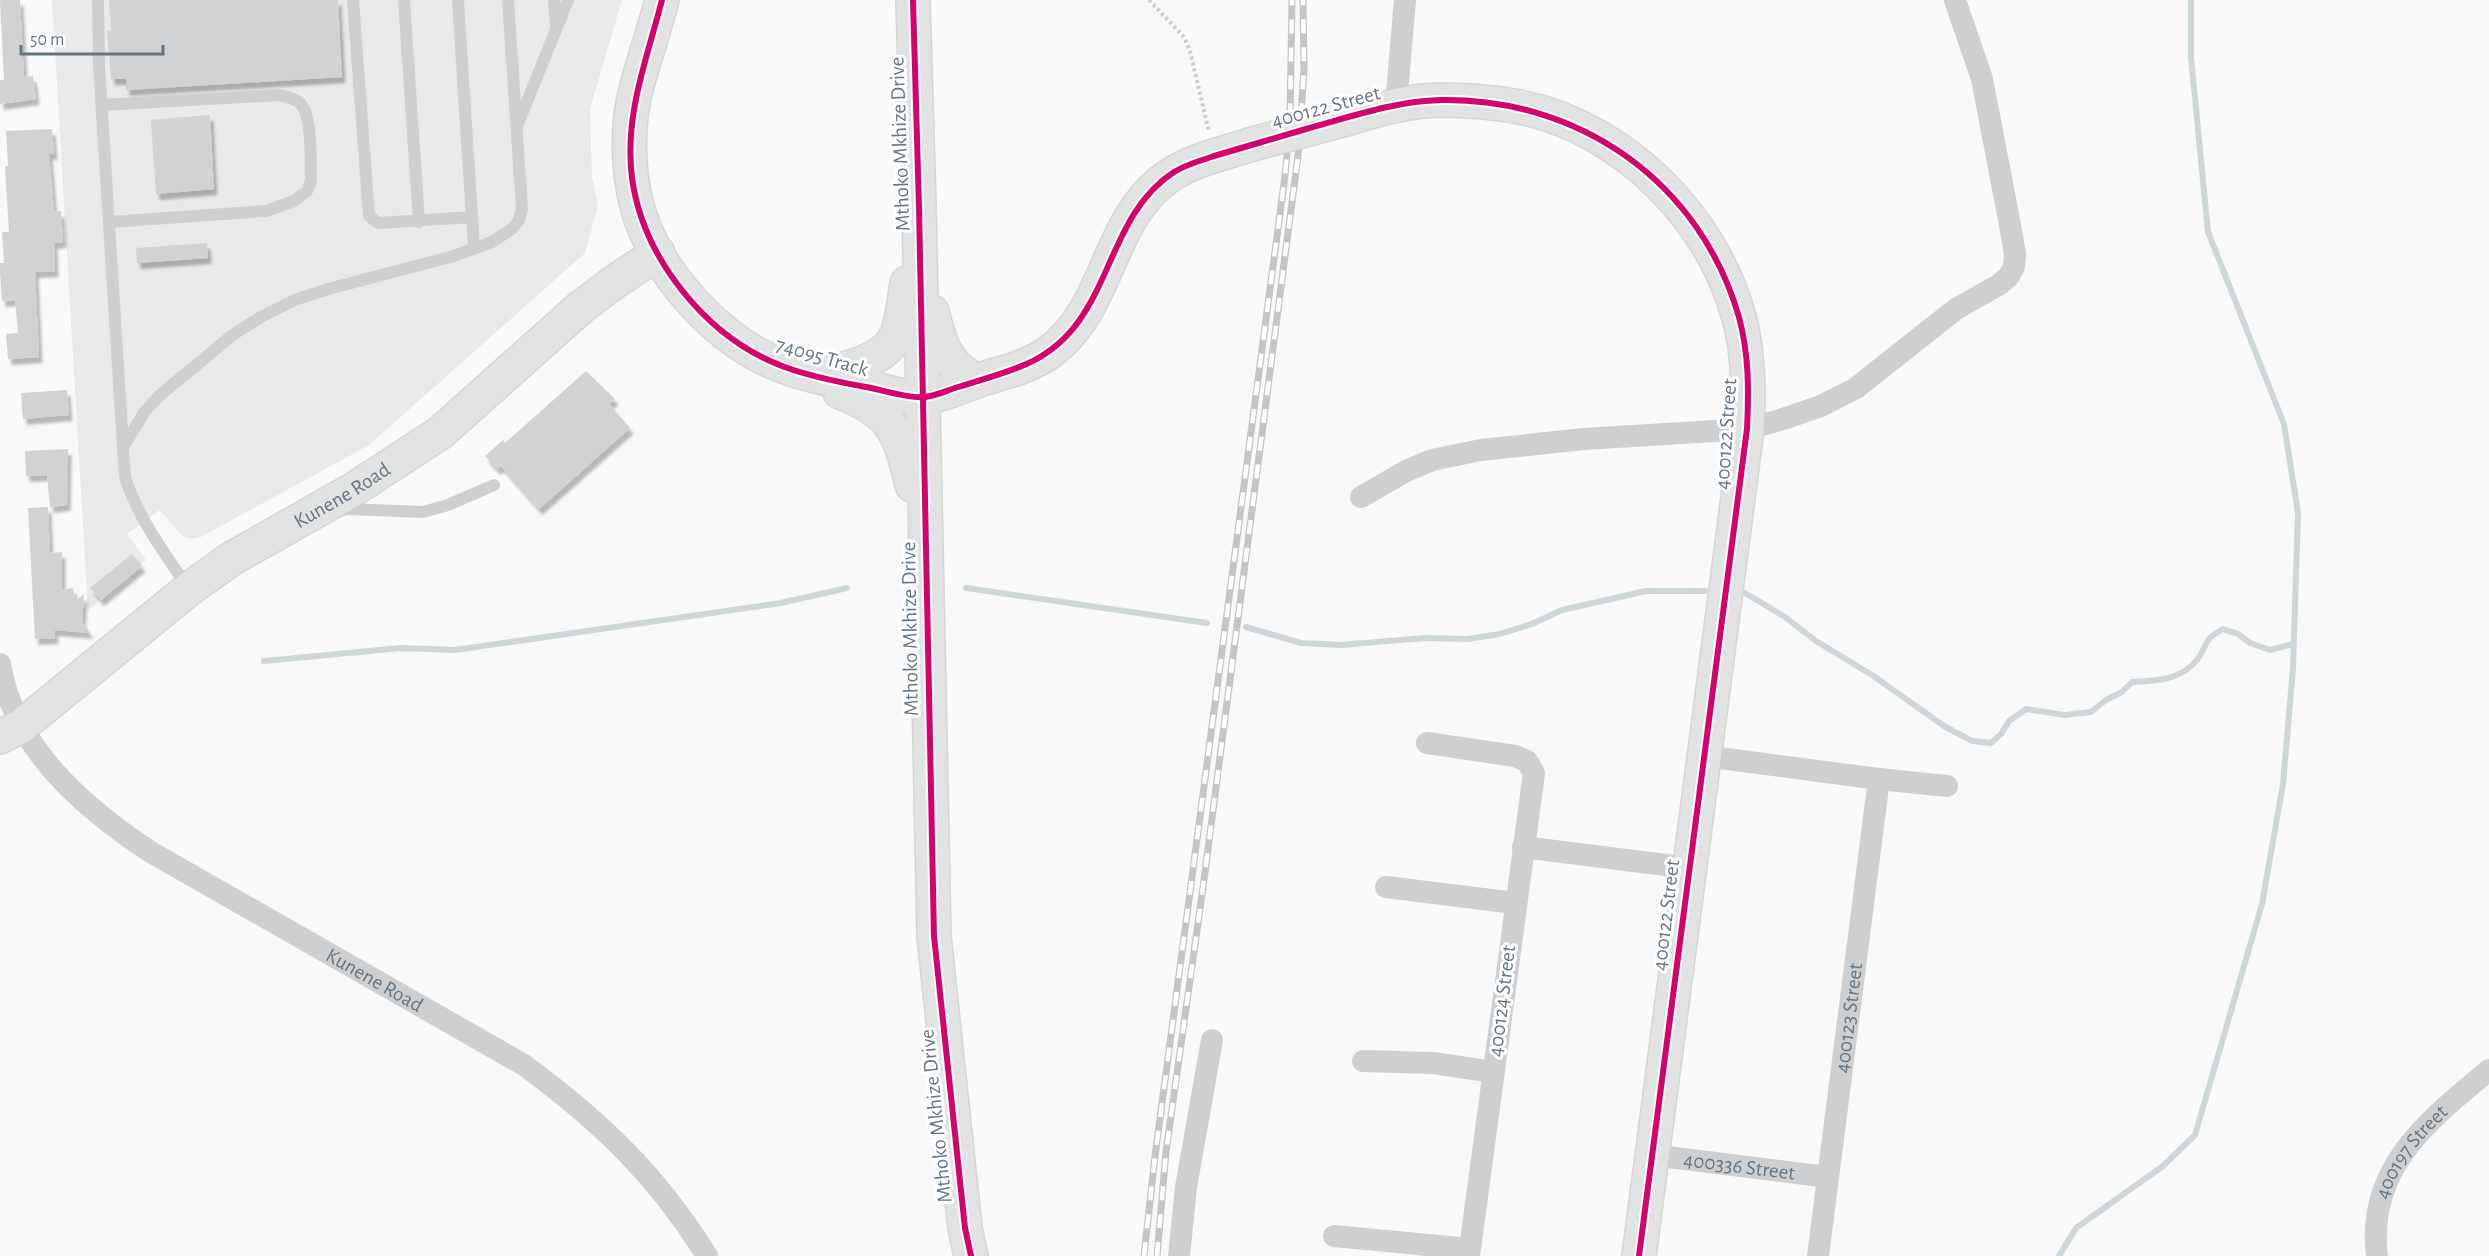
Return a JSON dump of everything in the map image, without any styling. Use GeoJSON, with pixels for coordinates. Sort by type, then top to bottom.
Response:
{"type":"FeatureCollection","features":[{"type":"Feature","properties":{"kind":"street","name":"74095 Track"},"geometry":{"type":"LineString","coordinates":[[662,0],[635,96],[630,147],[632,180],[641,219],[676,284],[709,318],[754,352],[782,366],[817,376],[923,398]]}},
{"type":"Feature","properties":{"kind":"street","name":"Mthoko Mkhize Drive"},"geometry":{"type":"LineString","coordinates":[[913,0],[921,272],[924,536],[934,936],[965,1228],[971,1256]]}},
{"type":"Feature","properties":{"kind":"street"},"geometry":{"type":"LineString","coordinates":[[1396,105],[1405,0]]}},
{"type":"Feature","properties":{"kind":"street"},"geometry":{"type":"LineString","coordinates":[[1360,497],[1406,471],[1432,460],[1481,450],[1584,439],[1747,429],[1821,406],[1856,388],[1956,309],[2000,284],[2009,276],[2014,267],[2010,225],[1982,79],[1955,0]]}},
{"type":"Feature","properties":{"kind":"street","name":"400122 Street"},"geometry":{"type":"LineString","coordinates":[[923,398],[1028,364],[1050,352],[1087,312],[1128,222],[1160,182],[1179,169],[1250,145],[1396,105],[1437,100],[1470,101],[1522,108],[1568,122],[1606,143],[1663,187],[1695,226],[1728,284],[1740,321],[1747,363],[1747,429],[1639,1256]]}},
{"type":"Feature","properties":{"kind":"street"},"geometry":{"type":"LineString","coordinates":[[817,376],[866,361],[880,354],[891,344],[897,334],[901,318],[919,207]]}},
{"type":"Feature","properties":{"kind":"street","name":"Kunene Road"},"geometry":{"type":"LineString","coordinates":[[10,732],[189,589],[231,559],[351,491],[440,433],[580,308],[658,253]]}},
{"type":"Feature","properties":{"kind":"street"},"geometry":{"type":"LineString","coordinates":[[921,272],[941,345],[947,357],[963,374],[976,381]]}},
{"type":"Feature","properties":{"kind":"street"},"geometry":{"type":"LineString","coordinates":[[782,366],[817,384],[863,402],[891,423],[898,434],[904,452],[924,536]]}},
{"type":"Feature","properties":{"kind":"street","name":"Kunene Road"},"geometry":{"type":"LineString","coordinates":[[0,664],[10,732],[81,800],[149,851],[524,1065],[574,1102],[622,1146],[662,1190],[707,1256]]}},
{"type":"Feature","properties":{"kind":"street","name":"400124 Street"},"geometry":{"type":"LineString","coordinates":[[1427,744],[1515,756],[1527,761],[1534,773],[1470,1253]]}},
{"type":"Feature","properties":{"kind":"street"},"geometry":{"type":"LineString","coordinates":[[1704,756],[1947,786]]}},
{"type":"Feature","properties":{"kind":"street","name":"400123 Street"},"geometry":{"type":"LineString","coordinates":[[1818,1256],[1879,779]]}},
{"type":"Feature","properties":{"kind":"street"},"geometry":{"type":"LineString","coordinates":[[1523,847],[1689,868]]}},
{"type":"Feature","properties":{"kind":"street"},"geometry":{"type":"LineString","coordinates":[[1386,886],[1515,903]]}},
{"type":"Feature","properties":{"kind":"street"},"geometry":{"type":"LineString","coordinates":[[1179,1256],[1187,1177],[1212,1040]]}},
{"type":"Feature","properties":{"kind":"street"},"geometry":{"type":"LineString","coordinates":[[1363,1061],[1433,1063],[1493,1072]]}},
{"type":"Feature","properties":{"kind":"street","name":"400197 Street"},"geometry":{"type":"LineString","coordinates":[[2377,1256],[2374,1235],[2377,1207],[2386,1179],[2401,1154],[2428,1125],[2489,1070]]}},
{"type":"Feature","properties":{"kind":"street","name":"400336 Street"},"geometry":{"type":"LineString","coordinates":[[1652,1155],[1828,1177]]}},
{"type":"Feature","properties":{"kind":"street"},"geometry":{"type":"LineString","coordinates":[[1334,1236],[1470,1253]]}},
{"type":"Feature","properties":{"kind":"lane"},"geometry":{"type":"LineString","coordinates":[[98,0],[102,105],[125,477],[133,501],[189,589]]}},
{"type":"Feature","properties":{"kind":"lane"},"geometry":{"type":"LineString","coordinates":[[353,0],[369,216],[378,223],[472,217]]}},
{"type":"Feature","properties":{"kind":"lane"},"geometry":{"type":"LineString","coordinates":[[405,0],[418,222]]}},
{"type":"Feature","properties":{"kind":"lane"},"geometry":{"type":"LineString","coordinates":[[458,0],[474,249]]}},
{"type":"Feature","properties":{"kind":"lane"},"geometry":{"type":"LineString","coordinates":[[124,446],[145,411],[160,395],[234,334],[261,318],[297,299],[474,249],[492,242],[513,228],[519,220],[522,209],[508,0]]}},
{"type":"Feature","properties":{"kind":"lane"},"geometry":{"type":"LineString","coordinates":[[554,0],[557,28]]}},
{"type":"Feature","properties":{"kind":"lane"},"geometry":{"type":"LineString","coordinates":[[517,127],[568,0]]}},
{"type":"Feature","properties":{"kind":"lane"},"geometry":{"type":"LineString","coordinates":[[102,105],[279,95],[291,98],[300,102],[307,114],[311,180],[307,190],[294,201],[266,211],[109,222]]}},
{"type":"Feature","properties":{"kind":"lane"},"geometry":{"type":"LineString","coordinates":[[291,523],[347,509],[423,512],[448,505],[494,485]]}},
{"type":"Feature","properties":{"kind":"path"},"geometry":{"type":"LineString","coordinates":[[1149,0],[1184,37],[1190,51],[1214,156]]}},
{"type":"Feature","properties":{"kind":"shaded area"},"geometry":{"type":"Polygon","coordinates":[[[52,0],[622,0],[590,109],[592,177],[598,206],[585,253],[369,445],[201,537],[192,539],[182,536],[160,510],[127,534],[146,560],[88,610],[52,0]]]}},
{"type":"Feature","properties":{"kind":"building"},"geometry":{"type":"Polygon","coordinates":[[[0,0],[20,0],[24,77],[33,76],[36,99],[0,104],[0,80],[4,80],[0,0]]]}},
{"type":"Feature","properties":{"kind":"building"},"geometry":{"type":"Polygon","coordinates":[[[109,0],[338,0],[342,77],[126,90],[126,79],[111,79],[107,30],[111,31],[109,0]]]}},
{"type":"Feature","properties":{"kind":"building"},"geometry":{"type":"Polygon","coordinates":[[[210,115],[214,189],[156,194],[151,120],[210,115]]]}},
{"type":"Feature","properties":{"kind":"building"},"geometry":{"type":"Polygon","coordinates":[[[52,129],[54,154],[49,154],[54,212],[61,211],[63,242],[54,243],[55,271],[35,272],[39,357],[8,359],[6,334],[18,333],[15,300],[2,301],[0,272],[0,263],[4,263],[2,232],[9,232],[5,166],[8,166],[6,131],[52,129]]]}},
{"type":"Feature","properties":{"kind":"building"},"geometry":{"type":"Polygon","coordinates":[[[207,243],[208,258],[137,263],[136,248],[207,243]]]}},
{"type":"Feature","properties":{"kind":"building"},"geometry":{"type":"Polygon","coordinates":[[[586,371],[615,399],[609,404],[630,428],[539,509],[501,466],[497,469],[485,456],[503,440],[505,443],[586,371]]]}},
{"type":"Feature","properties":{"kind":"building"},"geometry":{"type":"Polygon","coordinates":[[[67,390],[69,415],[23,419],[21,393],[67,390]]]}},
{"type":"Feature","properties":{"kind":"building"},"geometry":{"type":"Polygon","coordinates":[[[68,449],[67,505],[50,507],[47,475],[26,476],[25,451],[68,449]]]}},
{"type":"Feature","properties":{"kind":"building"},"geometry":{"type":"Polygon","coordinates":[[[48,507],[50,553],[62,552],[62,590],[73,588],[75,601],[84,594],[82,622],[90,633],[54,630],[55,638],[35,639],[28,508],[48,507]]]}},
{"type":"Feature","properties":{"kind":"building"},"geometry":{"type":"Polygon","coordinates":[[[132,554],[142,566],[101,600],[90,588],[132,554]]]}},
{"type":"Feature","properties":{"kind":"waterway"},"geometry":{"type":"LineString","coordinates":[[2059,1256],[2076,1228],[2163,1166],[2195,1135],[2262,904],[2283,784],[2293,668],[2298,513],[2284,424],[2208,232],[2191,57],[2191,0]]}},
{"type":"Feature","properties":{"kind":"waterway"},"geometry":{"type":"LineString","coordinates":[[264,661],[401,648],[455,650],[781,603],[847,588]]}},
{"type":"Feature","properties":{"kind":"waterway"},"geometry":{"type":"LineString","coordinates":[[966,588],[1207,623]]}},
{"type":"Feature","properties":{"kind":"waterway"},"geometry":{"type":"LineString","coordinates":[[1246,627],[1301,643],[1341,645],[1425,638],[1468,639],[1500,634],[1532,624],[1562,610],[1646,591],[1705,591]]}},
{"type":"Feature","properties":{"kind":"waterway"},"geometry":{"type":"LineString","coordinates":[[1745,593],[1785,617],[1816,641],[1872,675],[1944,726],[1972,741],[1991,743],[2001,734],[2009,721],[2026,709],[2065,715],[2091,712],[2106,700],[2122,692],[2132,682],[2159,680],[2183,672],[2197,660],[2208,640],[2223,629],[2270,650],[2293,644]]}},
{"type":"Feature","properties":{"kind":"railway"},"geometry":{"type":"LineString","coordinates":[[1144,1256],[1155,1156],[1285,176],[1290,118],[1292,0]]}},
{"type":"Feature","properties":{"kind":"railway"},"geometry":{"type":"LineString","coordinates":[[1157,1256],[1166,1152],[1204,880],[1298,156],[1304,70],[1303,0]]}},
{"type":"Feature","properties":{"kind":"cycle path"},"geometry":{"type":"LineString","coordinates":[[662,0],[638,88],[631,132],[632,178],[638,208],[649,237],[664,265],[683,291],[704,315],[728,336],[754,353],[782,366],[834,381],[904,396],[925,397],[1024,365],[1054,348],[1075,326],[1092,300],[1132,217],[1150,193],[1174,172],[1214,156],[1390,106],[1441,100],[1492,103],[1541,114],[1586,132],[1628,157],[1664,188],[1696,226],[1721,269],[1739,317],[1748,373],[1747,429],[1639,1256]]}},
{"type":"Feature","properties":{"kind":"cycle path"},"geometry":{"type":"LineString","coordinates":[[913,0],[934,936],[965,1228],[971,1256]]}}]}
